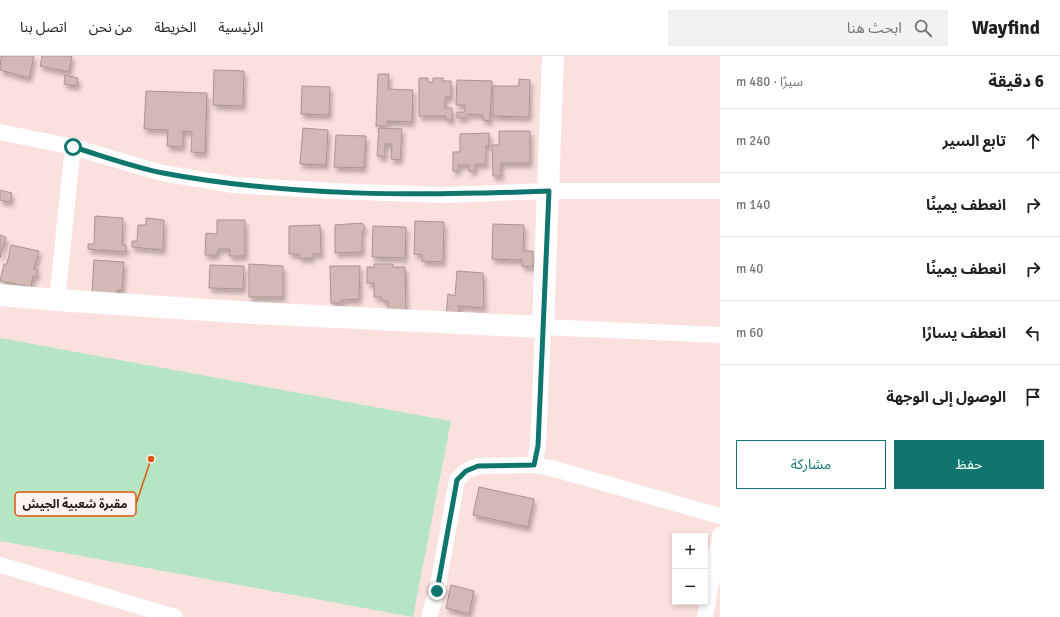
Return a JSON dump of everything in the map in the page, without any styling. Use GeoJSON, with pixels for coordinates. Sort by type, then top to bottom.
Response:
{"type":"FeatureCollection","features":[{"type":"Feature","properties":{"kind":"street"},"geometry":{"type":"LineString","coordinates":[[534,465],[538,446],[553,56]]}},
{"type":"Feature","properties":{"kind":"street"},"geometry":{"type":"LineString","coordinates":[[0,132],[73,147],[162,173],[234,185],[333,191],[444,195],[549,191],[720,191]]}},
{"type":"Feature","properties":{"kind":"street"},"geometry":{"type":"LineString","coordinates":[[57,300],[73,147]]}},
{"type":"Feature","properties":{"kind":"street"},"geometry":{"type":"LineString","coordinates":[[0,295],[253,314],[720,335]]}},
{"type":"Feature","properties":{"kind":"street"},"geometry":{"type":"LineString","coordinates":[[429,617],[437,591],[457,480],[466,471],[478,466],[534,465],[551,468],[720,516]]}},
{"type":"Feature","properties":{"kind":"street"},"geometry":{"type":"LineString","coordinates":[[705,617],[720,535]]}},
{"type":"Feature","properties":{"kind":"street"},"geometry":{"type":"LineString","coordinates":[[0,565],[175,617]]}},
{"type":"Feature","properties":{"kind":"green space"},"geometry":{"type":"Polygon","coordinates":[[[0,338],[451,421],[413,617],[0,541],[0,338]]]}},
{"type":"Feature","properties":{"kind":"building"},"geometry":{"type":"Polygon","coordinates":[[[1,56],[34,56],[29,78],[0,70],[1,56]]]}},
{"type":"Feature","properties":{"kind":"building"},"geometry":{"type":"Polygon","coordinates":[[[42,56],[72,56],[69,72],[40,66],[42,56]]]}},
{"type":"Feature","properties":{"kind":"building"},"geometry":{"type":"Polygon","coordinates":[[[214,70],[244,71],[243,106],[213,105],[214,70]]]}},
{"type":"Feature","properties":{"kind":"building"},"geometry":{"type":"Polygon","coordinates":[[[378,74],[389,74],[388,89],[413,90],[412,122],[387,121],[387,126],[376,126],[378,74]]]}},
{"type":"Feature","properties":{"kind":"building"},"geometry":{"type":"Polygon","coordinates":[[[65,75],[78,78],[77,86],[64,84],[65,75]]]}},
{"type":"Feature","properties":{"kind":"building"},"geometry":{"type":"Polygon","coordinates":[[[419,78],[428,78],[428,82],[433,82],[433,78],[443,78],[443,81],[451,81],[451,97],[445,97],[445,108],[452,108],[452,120],[446,120],[446,116],[419,116],[419,78]]]}},
{"type":"Feature","properties":{"kind":"building"},"geometry":{"type":"Polygon","coordinates":[[[519,79],[530,80],[529,117],[493,116],[493,86],[519,86],[519,79]]]}},
{"type":"Feature","properties":{"kind":"building"},"geometry":{"type":"Polygon","coordinates":[[[457,80],[492,81],[490,121],[483,120],[483,115],[466,114],[466,118],[457,118],[457,112],[465,112],[465,105],[456,105],[457,80]]]}},
{"type":"Feature","properties":{"kind":"building"},"geometry":{"type":"Polygon","coordinates":[[[302,86],[330,87],[329,115],[301,114],[302,86]]]}},
{"type":"Feature","properties":{"kind":"building"},"geometry":{"type":"Polygon","coordinates":[[[146,91],[207,93],[205,153],[191,152],[192,132],[183,131],[183,147],[167,146],[168,130],[144,129],[146,91]]]}},
{"type":"Feature","properties":{"kind":"building"},"geometry":{"type":"Polygon","coordinates":[[[303,128],[328,130],[326,165],[300,164],[303,128]]]}},
{"type":"Feature","properties":{"kind":"building"},"geometry":{"type":"Polygon","coordinates":[[[379,128],[402,129],[400,160],[391,159],[392,144],[385,144],[385,157],[377,156],[379,128]]]}},
{"type":"Feature","properties":{"kind":"building"},"geometry":{"type":"Polygon","coordinates":[[[499,131],[530,131],[530,163],[501,163],[501,176],[493,176],[492,145],[499,145],[499,131]]]}},
{"type":"Feature","properties":{"kind":"building"},"geometry":{"type":"Polygon","coordinates":[[[489,133],[489,146],[486,146],[486,164],[475,164],[475,171],[469,171],[469,165],[458,165],[458,171],[453,171],[453,152],[460,152],[460,134],[489,133]]]}},
{"type":"Feature","properties":{"kind":"building"},"geometry":{"type":"Polygon","coordinates":[[[336,135],[366,136],[364,168],[334,167],[336,135]]]}},
{"type":"Feature","properties":{"kind":"building"},"geometry":{"type":"Polygon","coordinates":[[[0,190],[12,193],[10,202],[0,200],[0,190]]]}},
{"type":"Feature","properties":{"kind":"building"},"geometry":{"type":"Polygon","coordinates":[[[95,216],[123,218],[122,245],[126,245],[126,252],[88,249],[88,244],[94,244],[95,216]]]}},
{"type":"Feature","properties":{"kind":"building"},"geometry":{"type":"Polygon","coordinates":[[[146,218],[164,220],[163,250],[132,247],[132,241],[137,241],[138,225],[146,225],[146,218]]]}},
{"type":"Feature","properties":{"kind":"building"},"geometry":{"type":"Polygon","coordinates":[[[217,220],[245,220],[245,256],[229,256],[230,249],[218,249],[217,255],[205,255],[206,233],[217,234],[217,220]]]}},
{"type":"Feature","properties":{"kind":"building"},"geometry":{"type":"Polygon","coordinates":[[[415,221],[444,222],[443,262],[422,261],[422,255],[414,254],[415,221]]]}},
{"type":"Feature","properties":{"kind":"building"},"geometry":{"type":"Polygon","coordinates":[[[362,223],[365,227],[362,233],[362,252],[335,253],[335,225],[362,223]]]}},
{"type":"Feature","properties":{"kind":"building"},"geometry":{"type":"Polygon","coordinates":[[[493,224],[524,225],[523,251],[533,251],[533,267],[522,266],[522,260],[492,259],[493,224]]]}},
{"type":"Feature","properties":{"kind":"building"},"geometry":{"type":"Polygon","coordinates":[[[320,225],[321,254],[312,254],[312,258],[299,258],[299,254],[289,254],[289,226],[320,225]]]}},
{"type":"Feature","properties":{"kind":"building"},"geometry":{"type":"Polygon","coordinates":[[[373,226],[406,227],[405,258],[372,257],[373,226]]]}},
{"type":"Feature","properties":{"kind":"building"},"geometry":{"type":"Polygon","coordinates":[[[0,235],[6,237],[0,258],[0,235]]]}},
{"type":"Feature","properties":{"kind":"building"},"geometry":{"type":"Polygon","coordinates":[[[11,245],[39,251],[34,269],[38,270],[36,277],[33,276],[31,287],[0,281],[4,264],[7,264],[11,245]]]}},
{"type":"Feature","properties":{"kind":"building"},"geometry":{"type":"Polygon","coordinates":[[[94,260],[124,262],[122,291],[118,290],[117,295],[92,293],[94,260]]]}},
{"type":"Feature","properties":{"kind":"building"},"geometry":{"type":"Polygon","coordinates":[[[249,264],[283,266],[283,297],[249,297],[249,264]]]}},
{"type":"Feature","properties":{"kind":"building"},"geometry":{"type":"Polygon","coordinates":[[[374,264],[393,264],[393,267],[405,267],[406,313],[388,313],[388,301],[382,301],[382,297],[374,297],[374,283],[367,283],[367,267],[374,267],[374,264]]]}},
{"type":"Feature","properties":{"kind":"building"},"geometry":{"type":"Polygon","coordinates":[[[210,265],[244,266],[243,289],[209,288],[210,265]]]}},
{"type":"Feature","properties":{"kind":"building"},"geometry":{"type":"Polygon","coordinates":[[[330,266],[360,266],[359,299],[341,300],[341,303],[331,303],[330,266]]]}},
{"type":"Feature","properties":{"kind":"building"},"geometry":{"type":"Polygon","coordinates":[[[457,271],[483,273],[484,308],[459,306],[459,317],[446,316],[448,294],[455,296],[457,271]]]}},
{"type":"Feature","properties":{"kind":"building"},"geometry":{"type":"Polygon","coordinates":[[[479,487],[534,499],[528,527],[473,515],[479,487]]]}},
{"type":"Feature","properties":{"kind":"building"},"geometry":{"type":"Polygon","coordinates":[[[451,585],[474,591],[469,614],[446,608],[451,585]]]}},
{"type":"Feature","properties":{"kind":"place","name":"مقبرة شعبية الجيش"},"geometry":{"type":"Point","coordinates":[151,459]}},
{"type":"Feature","properties":{"kind":"route"},"geometry":{"type":"LineString","coordinates":[[73,147],[162,173],[234,185],[333,191],[444,195],[549,191],[544,272],[538,446],[534,465],[478,466],[466,471],[457,480],[437,591]]}}]}
